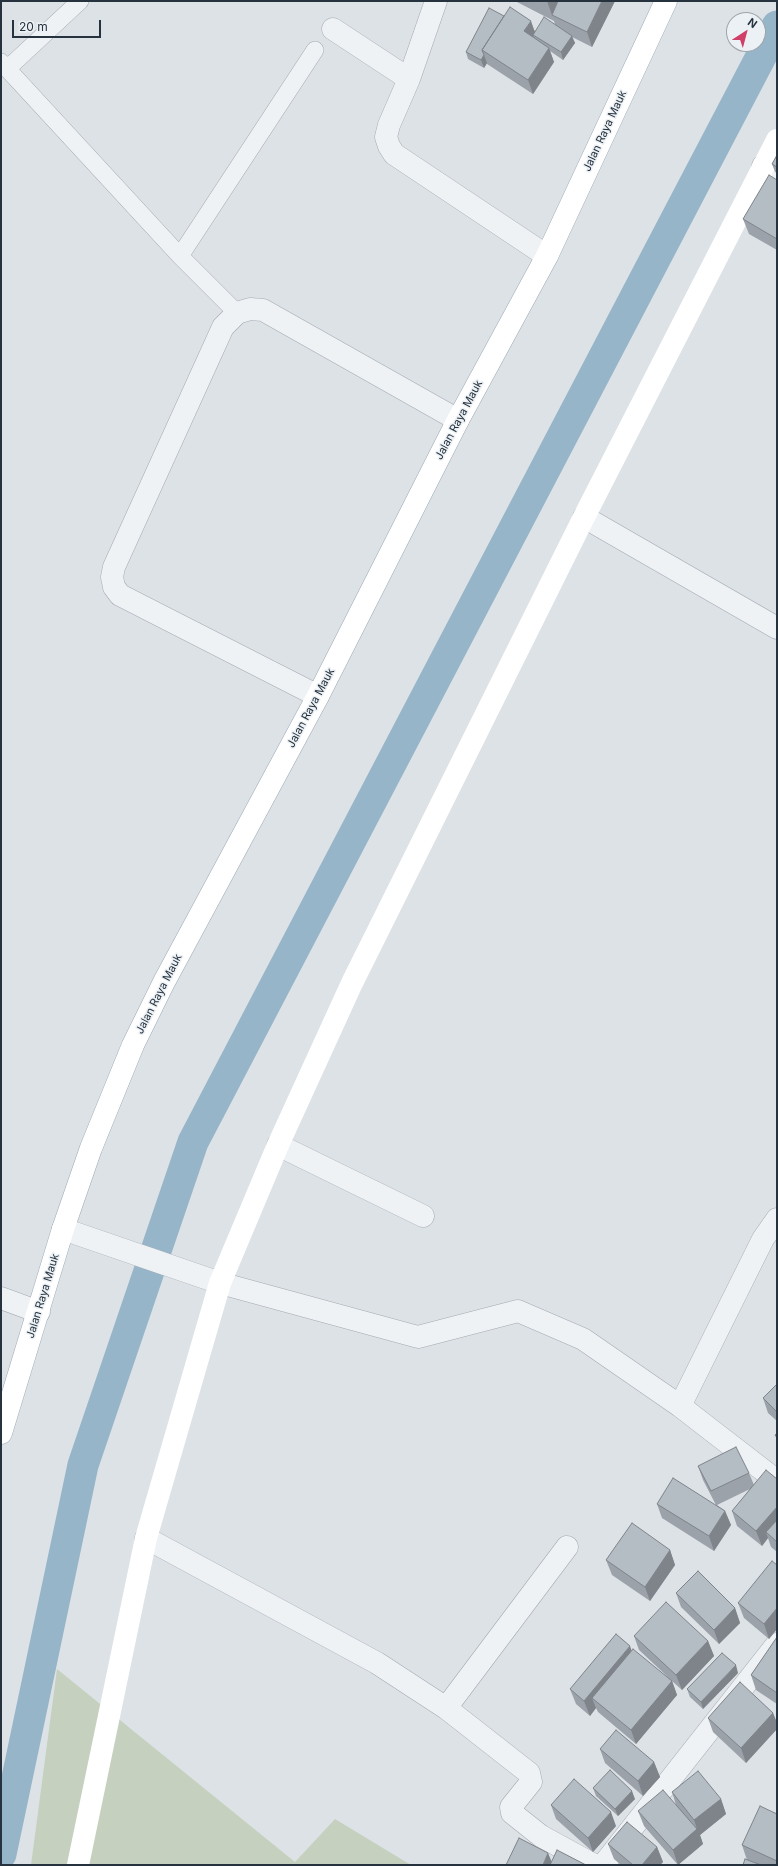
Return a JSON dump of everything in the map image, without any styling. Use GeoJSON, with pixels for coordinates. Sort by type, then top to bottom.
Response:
{"type":"FeatureCollection","features":[{"type":"Feature","properties":{"kind":"street"},"geometry":{"type":"LineString","coordinates":[[436,1],[409,79],[389,125],[386,137],[394,154],[547,256]]}},
{"type":"Feature","properties":{"kind":"street","name":"Jalan Raya Mauk"},"geometry":{"type":"LineString","coordinates":[[1,1433],[63,1230],[91,1148],[133,1045],[164,982],[318,696],[458,420],[547,256],[666,1]]}},
{"type":"Feature","properties":{"kind":"street"},"geometry":{"type":"LineString","coordinates":[[333,29],[409,79]]}},
{"type":"Feature","properties":{"kind":"street"},"geometry":{"type":"LineString","coordinates":[[78,1865],[146,1538],[213,1280],[278,1145],[352,983],[584,517],[770,170],[777,140]]}},
{"type":"Feature","properties":{"kind":"street"},"geometry":{"type":"LineString","coordinates":[[318,696],[120,595],[114,587],[112,577],[114,567],[223,327],[237,313],[250,309],[263,310],[458,420]]}},
{"type":"Feature","properties":{"kind":"street"},"geometry":{"type":"LineString","coordinates":[[584,517],[777,628]]}},
{"type":"Feature","properties":{"kind":"street"},"geometry":{"type":"LineString","coordinates":[[278,1145],[423,1216]]}},
{"type":"Feature","properties":{"kind":"street"},"geometry":{"type":"LineString","coordinates":[[680,1406],[764,1239],[777,1219]]}},
{"type":"Feature","properties":{"kind":"street"},"geometry":{"type":"LineString","coordinates":[[63,1230],[213,1280],[418,1337],[518,1311],[583,1339],[680,1406],[777,1481]]}},
{"type":"Feature","properties":{"kind":"street"},"geometry":{"type":"LineString","coordinates":[[1,1298],[39,1312]]}},
{"type":"Feature","properties":{"kind":"street"},"geometry":{"type":"LineString","coordinates":[[146,1538],[377,1663],[446,1708],[529,1772],[531,1782],[511,1807],[512,1813],[541,1836],[594,1865]]}},
{"type":"Feature","properties":{"kind":"street"},"geometry":{"type":"LineString","coordinates":[[446,1708],[567,1547]]}},
{"type":"Feature","properties":{"kind":"street"},"geometry":{"type":"LineString","coordinates":[[603,1865],[777,1644]]}},
{"type":"Feature","properties":{"kind":"lane"},"geometry":{"type":"LineString","coordinates":[[80,1],[4,65],[180,256],[237,313]]}},
{"type":"Feature","properties":{"kind":"lane"},"geometry":{"type":"LineString","coordinates":[[180,256],[315,50]]}},
{"type":"Feature","properties":{"kind":"green space"},"geometry":{"type":"Polygon","coordinates":[[[57,1669],[295,1862],[335,1819],[411,1865],[31,1865],[57,1669]]]}},
{"type":"Feature","properties":{"kind":"building"},"geometry":{"type":"Polygon","coordinates":[[[558,1],[602,1],[587,32],[552,15],[558,1]]]}},
{"type":"Feature","properties":{"kind":"building"},"geometry":{"type":"Polygon","coordinates":[[[510,7],[531,21],[524,31],[549,48],[528,80],[482,50],[510,7]]]}},
{"type":"Feature","properties":{"kind":"building"},"geometry":{"type":"Polygon","coordinates":[[[489,8],[504,16],[482,50],[484,55],[481,60],[466,52],[489,8]]]}},
{"type":"Feature","properties":{"kind":"building"},"geometry":{"type":"Polygon","coordinates":[[[544,17],[572,36],[561,52],[533,35],[544,17]]]}},
{"type":"Feature","properties":{"kind":"building"},"geometry":{"type":"Polygon","coordinates":[[[777,155],[777,167],[772,164],[777,155]]]}},
{"type":"Feature","properties":{"kind":"building"},"geometry":{"type":"Polygon","coordinates":[[[769,175],[777,180],[777,239],[743,219],[769,175]]]}},
{"type":"Feature","properties":{"kind":"building"},"geometry":{"type":"Polygon","coordinates":[[[777,1384],[777,1412],[763,1398],[777,1384]]]}},
{"type":"Feature","properties":{"kind":"building"},"geometry":{"type":"Polygon","coordinates":[[[736,1447],[749,1473],[711,1491],[698,1466],[736,1447]]]}},
{"type":"Feature","properties":{"kind":"building"},"geometry":{"type":"Polygon","coordinates":[[[766,1470],[777,1479],[777,1507],[756,1531],[732,1511],[766,1470]]]}},
{"type":"Feature","properties":{"kind":"building"},"geometry":{"type":"Polygon","coordinates":[[[673,1478],[725,1511],[709,1536],[657,1504],[673,1478]]]}},
{"type":"Feature","properties":{"kind":"building"},"geometry":{"type":"Polygon","coordinates":[[[777,1520],[777,1542],[766,1532],[777,1520]]]}},
{"type":"Feature","properties":{"kind":"building"},"geometry":{"type":"Polygon","coordinates":[[[632,1523],[670,1550],[645,1587],[606,1560],[632,1523]]]}},
{"type":"Feature","properties":{"kind":"building"},"geometry":{"type":"Polygon","coordinates":[[[772,1561],[777,1565],[777,1608],[764,1624],[738,1603],[772,1561]]]}},
{"type":"Feature","properties":{"kind":"building"},"geometry":{"type":"Polygon","coordinates":[[[698,1571],[735,1608],[714,1630],[676,1593],[698,1571]]]}},
{"type":"Feature","properties":{"kind":"building"},"geometry":{"type":"Polygon","coordinates":[[[666,1602],[708,1641],[676,1675],[634,1636],[666,1602]]]}},
{"type":"Feature","properties":{"kind":"building"},"geometry":{"type":"Polygon","coordinates":[[[616,1634],[630,1646],[584,1701],[570,1689],[616,1634]]]}},
{"type":"Feature","properties":{"kind":"building"},"geometry":{"type":"Polygon","coordinates":[[[777,1637],[777,1693],[751,1675],[777,1637]]]}},
{"type":"Feature","properties":{"kind":"building"},"geometry":{"type":"Polygon","coordinates":[[[633,1649],[672,1681],[631,1730],[592,1698],[633,1649]]]}},
{"type":"Feature","properties":{"kind":"building"},"geometry":{"type":"Polygon","coordinates":[[[722,1653],[736,1665],[701,1702],[687,1689],[722,1653]]]}},
{"type":"Feature","properties":{"kind":"building"},"geometry":{"type":"Polygon","coordinates":[[[740,1682],[773,1713],[741,1748],[708,1718],[740,1682]]]}},
{"type":"Feature","properties":{"kind":"building"},"geometry":{"type":"Polygon","coordinates":[[[616,1730],[654,1762],[638,1781],[600,1749],[616,1730]]]}},
{"type":"Feature","properties":{"kind":"building"},"geometry":{"type":"Polygon","coordinates":[[[610,1770],[632,1791],[615,1809],[593,1788],[610,1770]]]}},
{"type":"Feature","properties":{"kind":"building"},"geometry":{"type":"Polygon","coordinates":[[[698,1771],[721,1799],[694,1820],[672,1792],[698,1771]]]}},
{"type":"Feature","properties":{"kind":"building"},"geometry":{"type":"Polygon","coordinates":[[[574,1779],[611,1812],[588,1838],[551,1805],[574,1779]]]}},
{"type":"Feature","properties":{"kind":"building"},"geometry":{"type":"Polygon","coordinates":[[[663,1790],[697,1829],[673,1850],[638,1811],[663,1790]]]}},
{"type":"Feature","properties":{"kind":"building"},"geometry":{"type":"Polygon","coordinates":[[[760,1806],[777,1814],[777,1861],[742,1845],[760,1806]]]}},
{"type":"Feature","properties":{"kind":"building"},"geometry":{"type":"Polygon","coordinates":[[[627,1822],[657,1847],[642,1865],[633,1865],[608,1844],[627,1822]]]}},
{"type":"Feature","properties":{"kind":"building"},"geometry":{"type":"Polygon","coordinates":[[[519,1838],[548,1853],[543,1865],[506,1865],[519,1838]]]}},
{"type":"Feature","properties":{"kind":"building"},"geometry":{"type":"Polygon","coordinates":[[[557,1850],[586,1865],[550,1865],[557,1850]]]}},
{"type":"Feature","properties":{"kind":"building"},"geometry":{"type":"Polygon","coordinates":[[[745,1859],[761,1865],[743,1865],[745,1859]]]}},
{"type":"Feature","properties":{"kind":"waterway"},"geometry":{"type":"LineString","coordinates":[[1,1854],[83,1465],[193,1142],[777,26]]}}]}
